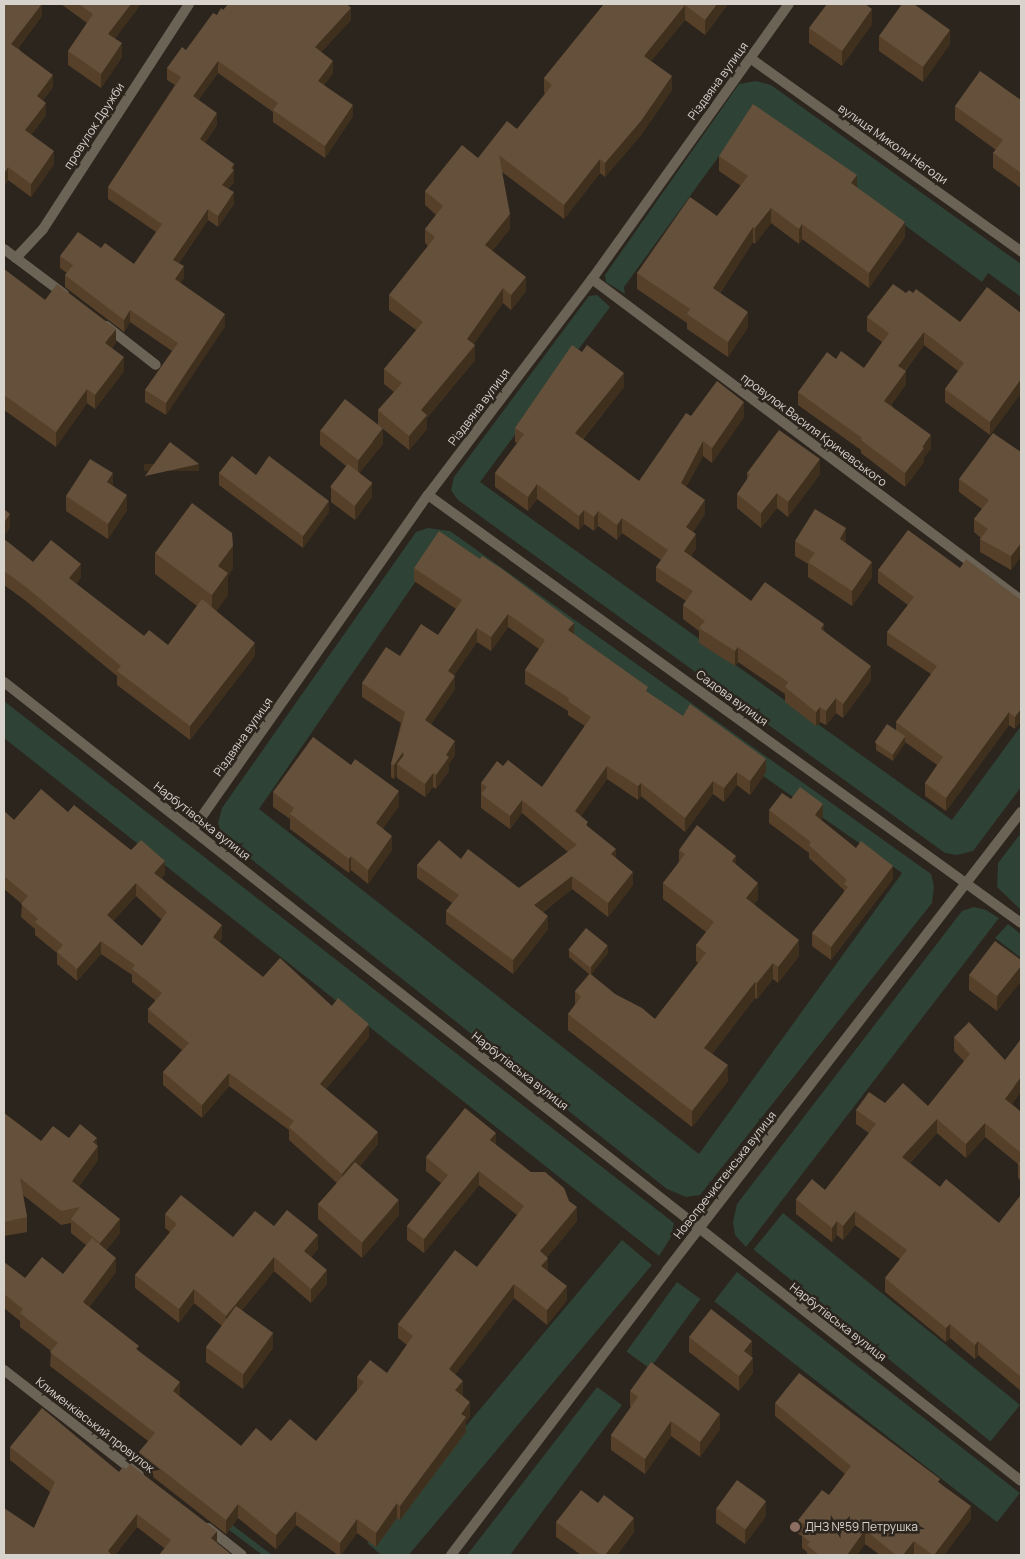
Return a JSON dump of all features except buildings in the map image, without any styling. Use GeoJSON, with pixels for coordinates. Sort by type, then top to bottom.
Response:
{"type":"FeatureCollection","features":[{"type":"Feature","properties":{"kind":"street","name":"провулок Дружби"},"geometry":{"type":"LineString","coordinates":[[16,258],[43,229],[189,4]]}},
{"type":"Feature","properties":{"kind":"street","name":"Різдвяна вулиця"},"geometry":{"type":"LineString","coordinates":[[193,829],[428,496],[592,279],[789,4]]}},
{"type":"Feature","properties":{"kind":"street","name":"вулиця Миколи Негоди"},"geometry":{"type":"LineString","coordinates":[[750,58],[1021,251]]}},
{"type":"Feature","properties":{"kind":"street"},"geometry":{"type":"LineString","coordinates":[[4,249],[70,299]]}},
{"type":"Feature","properties":{"kind":"street","name":"провулок Василя Кричевського"},"geometry":{"type":"LineString","coordinates":[[592,279],[1021,600]]}},
{"type":"Feature","properties":{"kind":"street"},"geometry":{"type":"LineString","coordinates":[[94,317],[156,365]]}},
{"type":"Feature","properties":{"kind":"street","name":"Садова вулиця"},"geometry":{"type":"LineString","coordinates":[[428,496],[967,882],[1021,923]]}},
{"type":"Feature","properties":{"kind":"street","name":"Нарбутівська вулиця"},"geometry":{"type":"LineString","coordinates":[[4,682],[1021,1481]]}},
{"type":"Feature","properties":{"kind":"street","name":"Новопречистенська вулиця"},"geometry":{"type":"LineString","coordinates":[[451,1555],[1021,812]]}},
{"type":"Feature","properties":{"kind":"street","name":"Клименківський провулок"},"geometry":{"type":"LineString","coordinates":[[4,1370],[151,1484]]}},
{"type":"Feature","properties":{"kind":"street"},"geometry":{"type":"LineString","coordinates":[[197,1520],[242,1555]]}},
{"type":"Feature","properties":{"kind":"green space"},"geometry":{"type":"Polygon","coordinates":[[[756,81],[771,85],[1021,264],[1021,297],[988,273],[982,282],[751,112],[624,287],[625,294],[606,282],[605,275],[739,84],[756,81]]]}},
{"type":"Feature","properties":{"kind":"green space"},"geometry":{"type":"Polygon","coordinates":[[[597,295],[610,307],[480,482],[952,820],[1021,726],[1021,787],[973,851],[957,855],[945,853],[458,500],[451,490],[454,477],[589,296],[597,295]]]}},
{"type":"Feature","properties":{"kind":"green space"},"geometry":{"type":"Polygon","coordinates":[[[428,528],[450,531],[931,874],[934,886],[932,903],[700,1195],[686,1197],[667,1189],[222,836],[218,823],[222,808],[416,532],[428,528]],[[438,549],[259,809],[699,1154],[902,873],[438,549]]]}},
{"type":"Feature","properties":{"kind":"green space"},"geometry":{"type":"Polygon","coordinates":[[[4,701],[674,1223],[671,1237],[659,1256],[4,738],[4,701]]]}},
{"type":"Feature","properties":{"kind":"green space"},"geometry":{"type":"Polygon","coordinates":[[[1021,833],[1021,910],[997,887],[998,863],[1021,833]]]}},
{"type":"Feature","properties":{"kind":"green space"},"geometry":{"type":"Polygon","coordinates":[[[974,907],[986,910],[999,918],[746,1247],[735,1235],[733,1222],[737,1204],[962,911],[974,907]]]}},
{"type":"Feature","properties":{"kind":"green space"},"geometry":{"type":"Polygon","coordinates":[[[1008,924],[1021,934],[1021,958],[995,938],[1008,924]]]}},
{"type":"Feature","properties":{"kind":"green space"},"geometry":{"type":"Polygon","coordinates":[[[783,1213],[1020,1405],[990,1441],[753,1250],[783,1213]]]}},
{"type":"Feature","properties":{"kind":"green space"},"geometry":{"type":"Polygon","coordinates":[[[622,1240],[652,1265],[409,1555],[381,1555],[367,1543],[622,1240]]]}},
{"type":"Feature","properties":{"kind":"green space"},"geometry":{"type":"Polygon","coordinates":[[[737,1272],[1020,1493],[997,1522],[714,1301],[737,1272]]]}},
{"type":"Feature","properties":{"kind":"green space"},"geometry":{"type":"Polygon","coordinates":[[[677,1282],[700,1299],[650,1369],[626,1352],[677,1282]]]}},
{"type":"Feature","properties":{"kind":"green space"},"geometry":{"type":"Polygon","coordinates":[[[597,1387],[622,1405],[510,1555],[467,1555],[597,1387]]]}},
{"type":"Feature","properties":{"kind":"green space"},"geometry":{"type":"Polygon","coordinates":[[[194,1496],[271,1554],[262,1555],[190,1501],[194,1496]]]}},
{"type":"Feature","properties":{"kind":"place","name":"ДНЗ №59 Петрушка"},"geometry":{"type":"Point","coordinates":[795,1527]}}]}
